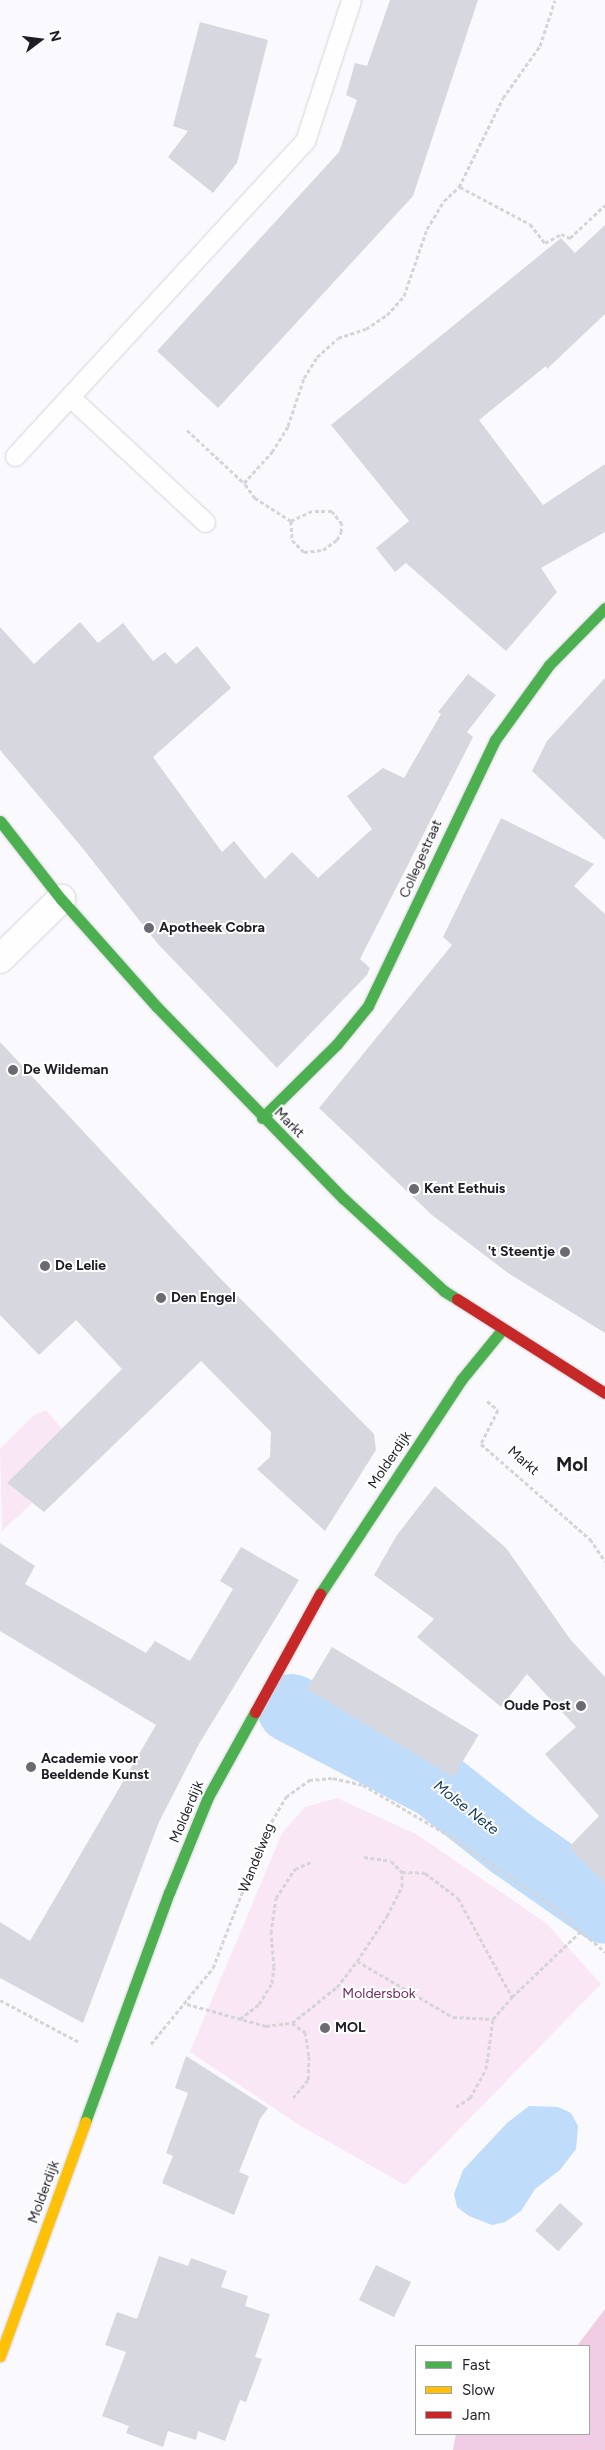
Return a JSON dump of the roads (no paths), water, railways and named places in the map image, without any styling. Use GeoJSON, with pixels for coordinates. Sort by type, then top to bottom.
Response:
{"type":"FeatureCollection","features":[{"type":"Feature","properties":{"kind":"street","name":"Collegestraat"},"geometry":{"type":"LineString","coordinates":[[262,1118],[337,1044],[368,1006],[398,948],[446,837],[495,740],[549,665],[605,608]]}},
{"type":"Feature","properties":{"kind":"street","name":"Markt"},"geometry":{"type":"LineString","coordinates":[[0,821],[61,899],[262,1118],[444,1291],[501,1331],[605,1393]]}},
{"type":"Feature","properties":{"kind":"street"},"geometry":{"type":"LineString","coordinates":[[0,959],[61,899]]}},
{"type":"Feature","properties":{"kind":"street","name":"Molderdijk"},"geometry":{"type":"LineString","coordinates":[[0,2356],[169,1893],[213,1788],[321,1592],[461,1380],[501,1331]]}},
{"type":"Feature","properties":{"kind":"lane"},"geometry":{"type":"LineString","coordinates":[[15,456],[305,141],[350,0]]}},
{"type":"Feature","properties":{"kind":"lane"},"geometry":{"type":"LineString","coordinates":[[70,397],[205,522]]}},
{"type":"Feature","properties":{"kind":"water"},"geometry":{"type":"Polygon","coordinates":[[[529,2106],[558,2107],[571,2113],[578,2126],[576,2149],[560,2170],[535,2189],[521,2211],[505,2222],[492,2225],[469,2216],[457,2207],[454,2194],[463,2170],[507,2123],[529,2106]]]}},
{"type":"Feature","properties":{"kind":"waterway","name":"Molse Nete"},"geometry":{"type":"LineString","coordinates":[[291,1708],[435,1783],[512,1844],[605,1909]]}},
{"type":"Feature","properties":{"kind":"place","name":"Apotheek Cobra"},"geometry":{"type":"Point","coordinates":[149,928]}},
{"type":"Feature","properties":{"kind":"place","name":"De Wildeman"},"geometry":{"type":"Point","coordinates":[13,1070]}},
{"type":"Feature","properties":{"kind":"place","name":"Kent Eethuis"},"geometry":{"type":"Point","coordinates":[414,1189]}},
{"type":"Feature","properties":{"kind":"place","name":"'t Steentje"},"geometry":{"type":"Point","coordinates":[565,1252]}},
{"type":"Feature","properties":{"kind":"place","name":"De Lelie"},"geometry":{"type":"Point","coordinates":[45,1266]}},
{"type":"Feature","properties":{"kind":"place","name":"Den Engel"},"geometry":{"type":"Point","coordinates":[161,1298]}},
{"type":"Feature","properties":{"kind":"place","name":"Oude Post"},"geometry":{"type":"Point","coordinates":[581,1706]}},
{"type":"Feature","properties":{"kind":"place","name":"Academie voor Beeldende Kunst"},"geometry":{"type":"Point","coordinates":[31,1767]}},
{"type":"Feature","properties":{"kind":"place","name":"MOL"},"geometry":{"type":"Point","coordinates":[325,2028]}},
{"type":"Feature","properties":{"kind":"district","name":"Mol"},"geometry":{"type":"Point","coordinates":[572,1465]}},
{"type":"Feature","properties":{"kind":"park label","name":"Moldersbok"},"geometry":{"type":"Point","coordinates":[379,1994]}}]}
